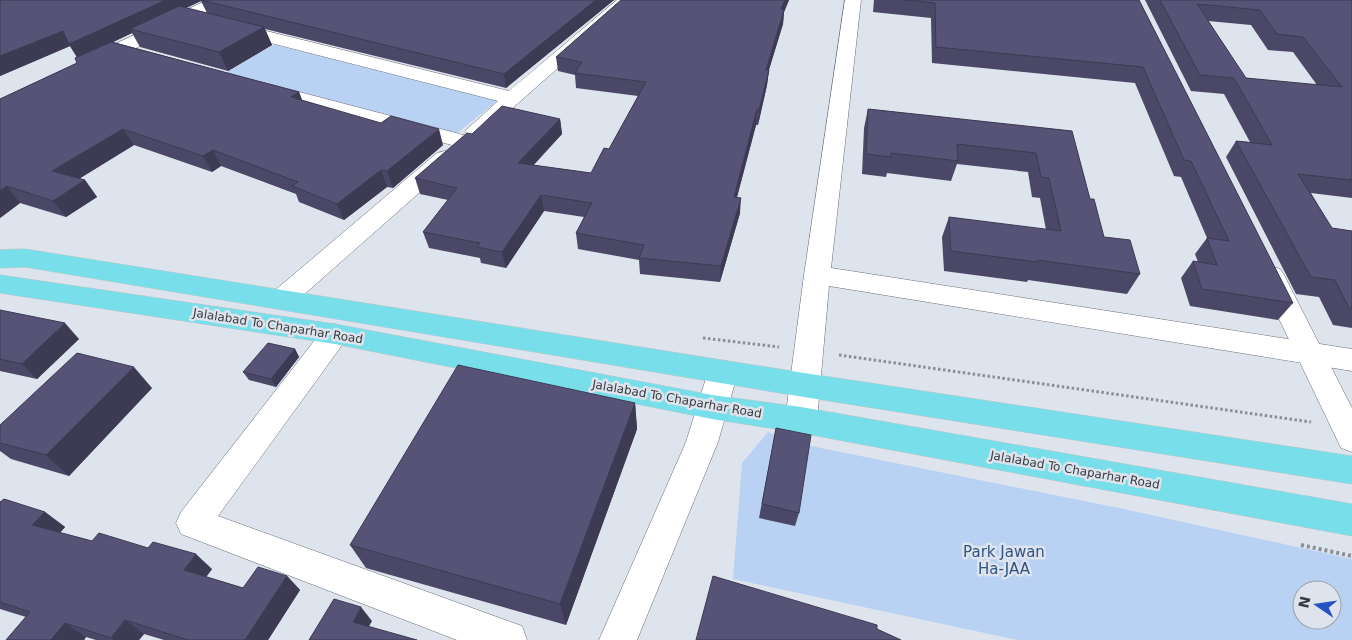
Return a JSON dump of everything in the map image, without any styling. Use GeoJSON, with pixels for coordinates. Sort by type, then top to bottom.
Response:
{"type":"FeatureCollection","features":[{"type":"Feature","properties":{"kind":"main road"},"geometry":{"type":"LineString","coordinates":[[0,259],[24,258],[804,385],[1352,470]]}},
{"type":"Feature","properties":{"kind":"main road","name":"Jalalabad To Chaparhar Road"},"geometry":{"type":"LineString","coordinates":[[0,284],[335,334],[712,407],[801,420],[1352,520]]}},
{"type":"Feature","properties":{"kind":"street"},"geometry":{"type":"LineString","coordinates":[[75,70],[220,0]]}},
{"type":"Feature","properties":{"kind":"street"},"geometry":{"type":"LineString","coordinates":[[282,299],[625,0]]}},
{"type":"Feature","properties":{"kind":"street"},"geometry":{"type":"LineString","coordinates":[[801,420],[808,351],[853,0]]}},
{"type":"Feature","properties":{"kind":"street"},"geometry":{"type":"LineString","coordinates":[[186,16],[512,98]]}},
{"type":"Feature","properties":{"kind":"street"},"geometry":{"type":"LineString","coordinates":[[119,49],[146,57]]}},
{"type":"Feature","properties":{"kind":"street"},"geometry":{"type":"LineString","coordinates":[[252,85],[463,142]]}},
{"type":"Feature","properties":{"kind":"street"},"geometry":{"type":"LineString","coordinates":[[1262,257],[1349,433]]}},
{"type":"Feature","properties":{"kind":"street"},"geometry":{"type":"LineString","coordinates":[[818,275],[1352,360]]}},
{"type":"Feature","properties":{"kind":"street"},"geometry":{"type":"LineString","coordinates":[[335,334],[193,523],[508,640]]}},
{"type":"Feature","properties":{"kind":"street"},"geometry":{"type":"LineString","coordinates":[[618,640],[702,442],[723,372]]}},
{"type":"Feature","properties":{"kind":"path"},"geometry":{"type":"LineString","coordinates":[[697,338],[808,351],[1349,433]]}},
{"type":"Feature","properties":{"kind":"green space"},"geometry":{"type":"Polygon","coordinates":[[[275,44],[497,101],[451,138],[222,75],[275,44]]]}},
{"type":"Feature","properties":{"kind":"green space","name":"Park Jawan Ha-JAA"},"geometry":{"type":"Polygon","coordinates":[[[768,432],[791,442],[1124,509],[1352,559],[1352,640],[1017,640],[733,579],[742,463],[768,432]]]}},
{"type":"Feature","properties":{"kind":"building"},"geometry":{"type":"Polygon","coordinates":[[[0,0],[166,0],[69,44],[63,31],[0,56],[0,0]]]}},
{"type":"Feature","properties":{"kind":"building"},"geometry":{"type":"Polygon","coordinates":[[[201,0],[596,0],[504,74],[201,0]]]}},
{"type":"Feature","properties":{"kind":"building"},"geometry":{"type":"Polygon","coordinates":[[[621,0],[785,0],[781,9],[784,10],[766,70],[769,70],[759,110],[757,109],[734,197],[741,198],[721,266],[639,258],[644,245],[576,233],[592,203],[541,195],[502,252],[477,247],[480,243],[423,232],[457,188],[415,178],[467,133],[472,134],[502,106],[560,119],[518,163],[591,173],[604,148],[609,149],[646,82],[575,73],[582,62],[556,57],[621,0]]]}},
{"type":"Feature","properties":{"kind":"building"},"geometry":{"type":"Polygon","coordinates":[[[905,0],[1139,0],[1293,303],[1202,289],[1193,261],[1217,265],[1207,238],[1229,241],[1191,161],[1184,160],[1143,67],[936,47],[935,3],[905,0]]]}},
{"type":"Feature","properties":{"kind":"building"},"geometry":{"type":"Polygon","coordinates":[[[1160,0],[1352,0],[1352,180],[1298,174],[1332,228],[1352,231],[1352,309],[1349,308],[1335,280],[1311,277],[1236,141],[1272,145],[1234,78],[1200,75],[1160,0]],[[1197,4],[1246,78],[1342,87],[1303,37],[1277,34],[1260,10],[1197,4]]]}},
{"type":"Feature","properties":{"kind":"building"},"geometry":{"type":"Polygon","coordinates":[[[179,6],[264,27],[219,52],[130,29],[179,6]]]}},
{"type":"Feature","properties":{"kind":"building"},"geometry":{"type":"Polygon","coordinates":[[[111,42],[299,92],[291,97],[381,123],[391,116],[439,129],[387,171],[381,170],[337,204],[292,186],[298,182],[213,150],[203,156],[123,129],[52,171],[85,180],[53,201],[7,186],[0,191],[0,99],[77,63],[75,58],[111,42]]]}},
{"type":"Feature","properties":{"kind":"building"},"geometry":{"type":"Polygon","coordinates":[[[868,109],[1072,131],[1090,199],[1094,199],[1104,237],[1130,240],[1140,274],[951,251],[949,217],[1061,231],[1049,178],[1041,177],[1036,153],[957,144],[958,161],[891,153],[891,157],[866,154],[868,109]]]}},
{"type":"Feature","properties":{"kind":"building"},"geometry":{"type":"Polygon","coordinates":[[[0,310],[65,323],[22,364],[0,359],[0,310]]]}},
{"type":"Feature","properties":{"kind":"building"},"geometry":{"type":"Polygon","coordinates":[[[268,343],[295,349],[271,379],[243,372],[268,343]]]}},
{"type":"Feature","properties":{"kind":"building"},"geometry":{"type":"Polygon","coordinates":[[[77,353],[134,367],[46,455],[0,443],[0,425],[77,353]]]}},
{"type":"Feature","properties":{"kind":"building"},"geometry":{"type":"Polygon","coordinates":[[[458,365],[635,403],[560,604],[350,545],[458,365]]]}},
{"type":"Feature","properties":{"kind":"building"},"geometry":{"type":"Polygon","coordinates":[[[776,428],[811,435],[799,513],[762,504],[776,428]]]}},
{"type":"Feature","properties":{"kind":"building"},"geometry":{"type":"Polygon","coordinates":[[[4,499],[45,512],[32,525],[92,541],[99,533],[148,548],[153,542],[196,554],[184,570],[243,588],[258,567],[287,576],[245,640],[188,640],[125,620],[111,638],[65,623],[51,640],[6,640],[30,612],[0,602],[0,502],[4,499]]]}},
{"type":"Feature","properties":{"kind":"building"},"geometry":{"type":"Polygon","coordinates":[[[713,576],[877,625],[877,629],[901,640],[696,640],[713,576]]]}},
{"type":"Feature","properties":{"kind":"building"},"geometry":{"type":"Polygon","coordinates":[[[334,599],[361,607],[353,622],[417,640],[309,640],[334,599]]]}}]}
